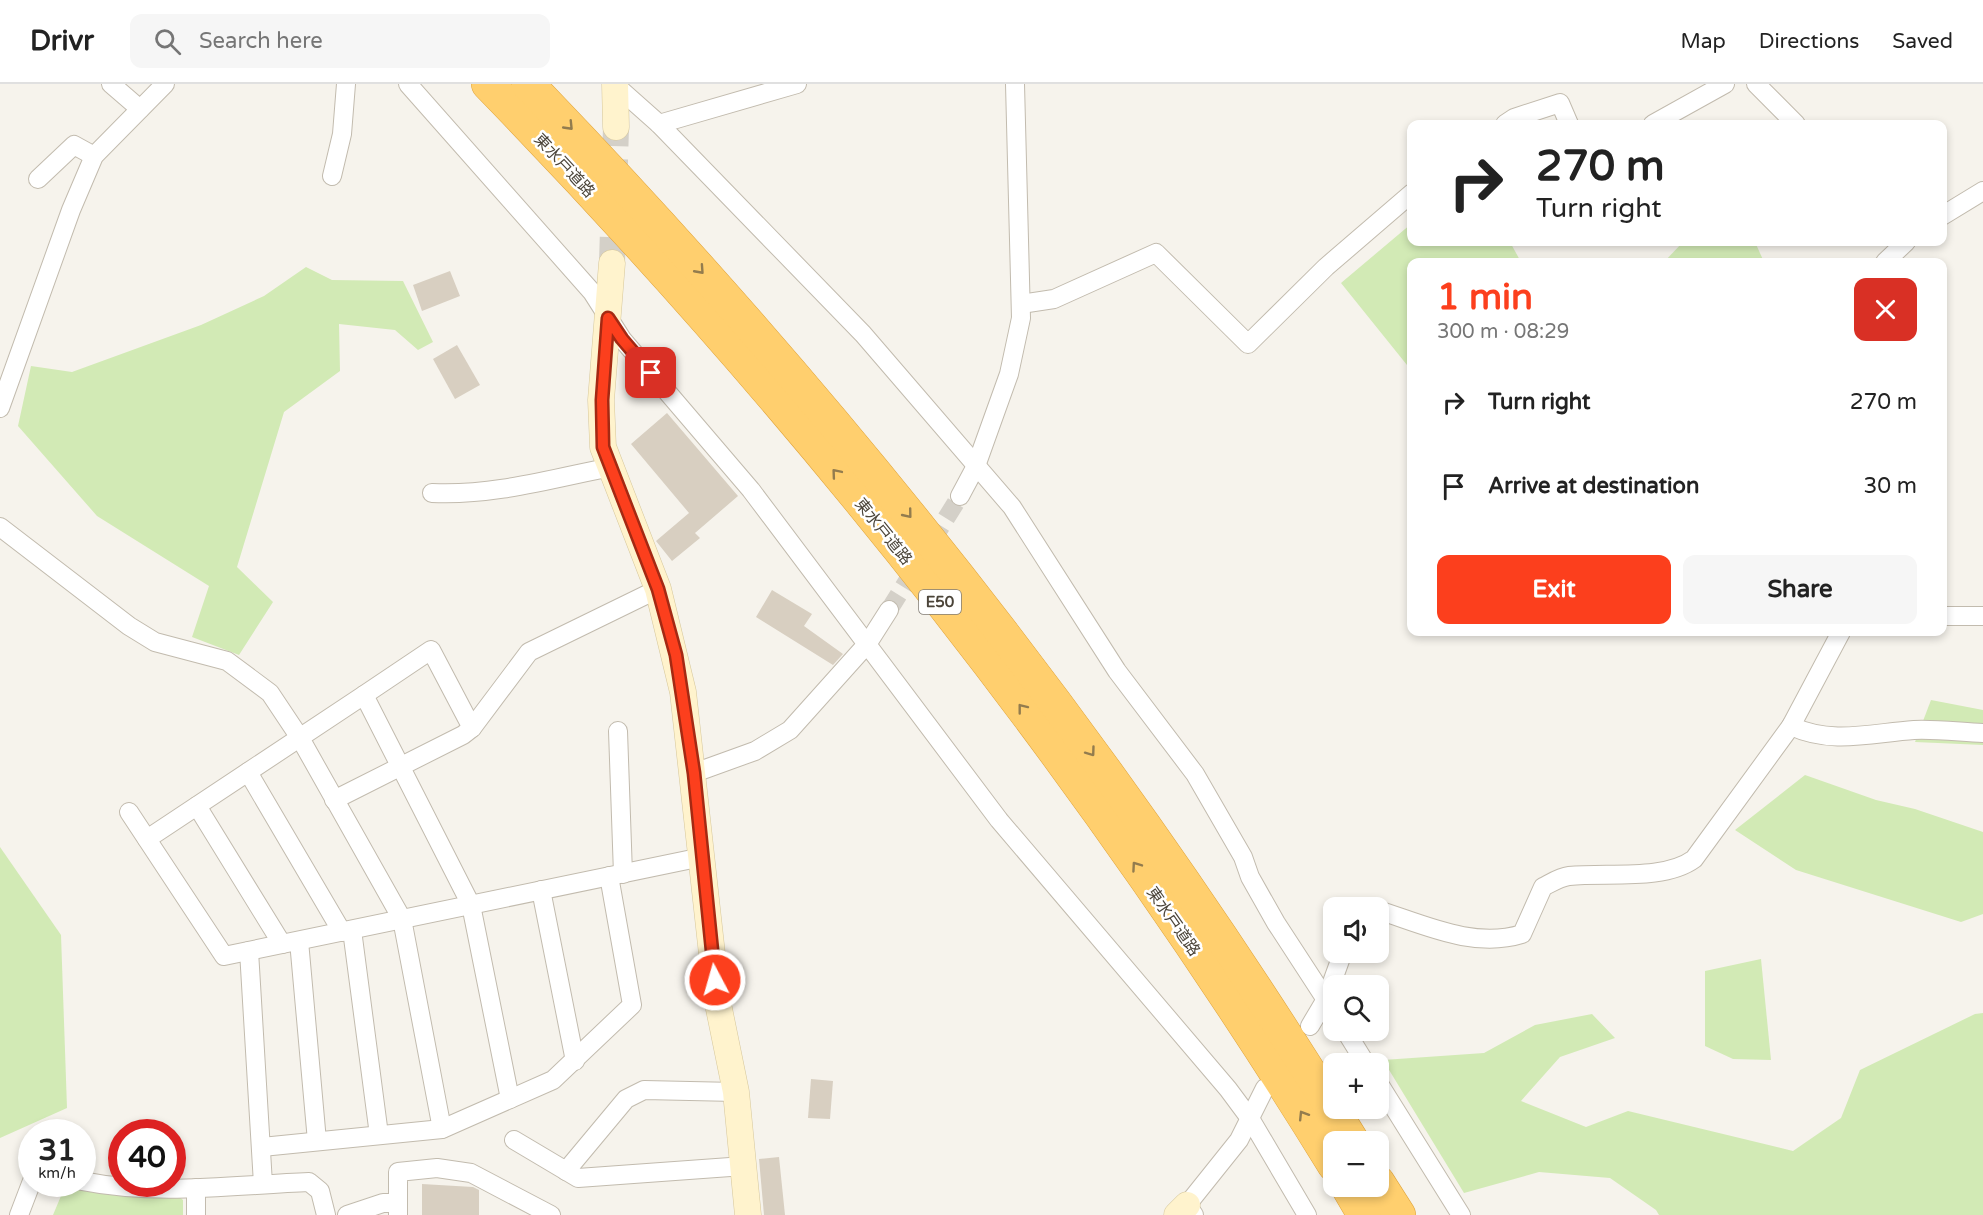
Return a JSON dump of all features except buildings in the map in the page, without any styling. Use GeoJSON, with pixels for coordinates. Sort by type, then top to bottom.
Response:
{"type":"FeatureCollection","features":[{"type":"Feature","properties":{"kind":"highway","name":"東水戸道路"},"geometry":{"type":"LineString","coordinates":[[488,84],[682,292],[906,558],[1032,721],[1129,855],[1205,965],[1323,1148]]}},
{"type":"Feature","properties":{"kind":"highway","name":"東水戸道路"},"geometry":{"type":"LineString","coordinates":[[528,84],[703,273],[817,403],[928,539],[1055,703],[1160,849],[1228,946],[1346,1131]]}},
{"type":"Feature","properties":{"kind":"highway"},"geometry":{"type":"LineString","coordinates":[[1353,1197],[1364,1215]]}},
{"type":"Feature","properties":{"kind":"highway"},"geometry":{"type":"LineString","coordinates":[[1388,1197],[1399,1215]]}},
{"type":"Feature","properties":{"kind":"street"},"geometry":{"type":"LineString","coordinates":[[111,84],[140,110]]}},
{"type":"Feature","properties":{"kind":"street"},"geometry":{"type":"LineString","coordinates":[[0,408],[6,372],[94,156],[165,84]]}},
{"type":"Feature","properties":{"kind":"street"},"geometry":{"type":"LineString","coordinates":[[332,176],[342,134],[346,84]]}},
{"type":"Feature","properties":{"kind":"street"},"geometry":{"type":"LineString","coordinates":[[408,84],[592,292],[622,339],[751,490],[999,820],[1228,1089],[1251,1120],[1306,1215]]}},
{"type":"Feature","properties":{"kind":"street"},"geometry":{"type":"LineString","coordinates":[[615,84],[659,124],[863,334],[1012,507],[1117,671],[1195,774],[1243,857],[1250,877],[1276,923],[1323,995]]}},
{"type":"Feature","properties":{"kind":"street"},"geometry":{"type":"LineString","coordinates":[[615,84],[616,127]]}},
{"type":"Feature","properties":{"kind":"street"},"geometry":{"type":"LineString","coordinates":[[659,124],[797,84]]}},
{"type":"Feature","properties":{"kind":"street"},"geometry":{"type":"LineString","coordinates":[[960,496],[976,466],[1010,374],[1021,318],[1015,84]]}},
{"type":"Feature","properties":{"kind":"street"},"geometry":{"type":"LineString","coordinates":[[1660,120],[1725,84]]}},
{"type":"Feature","properties":{"kind":"street"},"geometry":{"type":"LineString","coordinates":[[1756,84],[1792,120]]}},
{"type":"Feature","properties":{"kind":"street"},"geometry":{"type":"LineString","coordinates":[[1510,120],[1560,103],[1567,120]]}},
{"type":"Feature","properties":{"kind":"street"},"geometry":{"type":"LineString","coordinates":[[38,179],[74,145],[94,156]]}},
{"type":"Feature","properties":{"kind":"street"},"geometry":{"type":"LineString","coordinates":[[1947,213],[1983,191]]}},
{"type":"Feature","properties":{"kind":"street"},"geometry":{"type":"LineString","coordinates":[[1021,304],[1054,299],[1156,253],[1248,344],[1326,267],[1407,197]]}},
{"type":"Feature","properties":{"kind":"street"},"geometry":{"type":"LineString","coordinates":[[1889,258],[1902,246]]}},
{"type":"Feature","properties":{"kind":"street"},"geometry":{"type":"LineString","coordinates":[[612,263],[601,427],[603,447],[658,589],[683,692],[694,773],[717,999],[736,1092],[748,1215]]}},
{"type":"Feature","properties":{"kind":"street"},"geometry":{"type":"LineString","coordinates":[[432,492],[464,494],[494,490],[611,467]]}},
{"type":"Feature","properties":{"kind":"street"},"geometry":{"type":"LineString","coordinates":[[0,527],[129,626],[155,642],[227,661],[270,693],[300,738],[402,919],[442,1129]]}},
{"type":"Feature","properties":{"kind":"street"},"geometry":{"type":"LineString","coordinates":[[334,800],[463,735],[472,728],[529,652],[658,589]]}},
{"type":"Feature","properties":{"kind":"street"},"geometry":{"type":"LineString","coordinates":[[694,773],[755,752],[790,730],[868,643],[889,610]]}},
{"type":"Feature","properties":{"kind":"street"},"geometry":{"type":"LineString","coordinates":[[1947,616],[1983,616]]}},
{"type":"Feature","properties":{"kind":"street"},"geometry":{"type":"LineString","coordinates":[[1389,913],[1461,936],[1503,940],[1522,934],[1543,886],[1567,876],[1665,871],[1683,867],[1694,859],[1791,726],[1838,636]]}},
{"type":"Feature","properties":{"kind":"street"},"geometry":{"type":"LineString","coordinates":[[147,839],[431,650],[472,728]]}},
{"type":"Feature","properties":{"kind":"street"},"geometry":{"type":"LineString","coordinates":[[364,695],[471,905],[510,1099]]}},
{"type":"Feature","properties":{"kind":"street"},"geometry":{"type":"LineString","coordinates":[[1791,726],[1832,737],[1860,738],[1914,730],[1983,733]]}},
{"type":"Feature","properties":{"kind":"street"},"geometry":{"type":"LineString","coordinates":[[262,1147],[442,1129],[554,1080],[632,1005],[616,875],[618,731]]}},
{"type":"Feature","properties":{"kind":"street"},"geometry":{"type":"LineString","coordinates":[[248,772],[347,931],[379,1135]]}},
{"type":"Feature","properties":{"kind":"street"},"geometry":{"type":"LineString","coordinates":[[197,806],[291,942],[317,1141]]}},
{"type":"Feature","properties":{"kind":"street"},"geometry":{"type":"LineString","coordinates":[[129,812],[224,956],[702,857]]}},
{"type":"Feature","properties":{"kind":"street"},"geometry":{"type":"LineString","coordinates":[[541,890],[575,1061]]}},
{"type":"Feature","properties":{"kind":"street"},"geometry":{"type":"LineString","coordinates":[[249,951],[263,1184]]}},
{"type":"Feature","properties":{"kind":"street"},"geometry":{"type":"LineString","coordinates":[[1310,1026],[1323,1013]]}},
{"type":"Feature","properties":{"kind":"street"},"geometry":{"type":"LineString","coordinates":[[1186,1212],[1239,1140],[1265,1088]]}},
{"type":"Feature","properties":{"kind":"street"},"geometry":{"type":"LineString","coordinates":[[566,1171],[626,1099],[644,1090],[736,1092]]}},
{"type":"Feature","properties":{"kind":"street"},"geometry":{"type":"LineString","coordinates":[[1389,1100],[1461,1215]]}},
{"type":"Feature","properties":{"kind":"street"},"geometry":{"type":"LineString","coordinates":[[514,1140],[578,1178],[744,1166]]}},
{"type":"Feature","properties":{"kind":"street"},"geometry":{"type":"LineString","coordinates":[[347,1215],[383,1203],[398,1209],[398,1172],[437,1168],[471,1173],[551,1215]]}},
{"type":"Feature","properties":{"kind":"street"},"geometry":{"type":"LineString","coordinates":[[96,1184],[119,1188],[196,1188],[309,1182],[320,1191],[326,1215]]}},
{"type":"Feature","properties":{"kind":"street"},"geometry":{"type":"LineString","coordinates":[[196,1188],[196,1215]]}},
{"type":"Feature","properties":{"kind":"street"},"geometry":{"type":"LineString","coordinates":[[19,1215],[26,1197]]}},
{"type":"Feature","properties":{"kind":"green space"},"geometry":{"type":"Polygon","coordinates":[[[1407,227],[1407,246],[1512,246],[1519,258],[1407,258],[1407,365],[1341,283],[1407,227]]]}},
{"type":"Feature","properties":{"kind":"green space"},"geometry":{"type":"Polygon","coordinates":[[[1679,246],[1757,246],[1762,258],[1668,258],[1679,246]]]}},
{"type":"Feature","properties":{"kind":"green space"},"geometry":{"type":"Polygon","coordinates":[[[306,267],[332,280],[403,281],[433,342],[418,350],[395,330],[339,324],[340,371],[284,412],[237,567],[273,602],[239,655],[192,637],[209,586],[97,516],[18,426],[31,366],[72,372],[201,325],[264,296],[306,267]]]}},
{"type":"Feature","properties":{"kind":"green space"},"geometry":{"type":"Polygon","coordinates":[[[1931,700],[1983,710],[1983,745],[1915,742],[1931,700]]]}},
{"type":"Feature","properties":{"kind":"green space"},"geometry":{"type":"Polygon","coordinates":[[[1805,775],[1876,800],[1915,809],[1983,832],[1983,914],[1961,922],[1796,870],[1735,830],[1805,775]]]}},
{"type":"Feature","properties":{"kind":"green space"},"geometry":{"type":"Polygon","coordinates":[[[0,847],[61,935],[67,1108],[42,1119],[18,1119],[18,1130],[0,1138],[0,847]]]}},
{"type":"Feature","properties":{"kind":"green space"},"geometry":{"type":"Polygon","coordinates":[[[1761,959],[1771,1060],[1733,1059],[1705,1046],[1705,971],[1761,959]]]}},
{"type":"Feature","properties":{"kind":"green space"},"geometry":{"type":"Polygon","coordinates":[[[1983,1013],[1983,1215],[1659,1215],[1656,1210],[1610,1178],[1539,1172],[1464,1193],[1389,1070],[1389,1060],[1484,1053],[1535,1025],[1592,1014],[1615,1038],[1560,1057],[1521,1101],[1586,1127],[1628,1111],[1793,1151],[1841,1118],[1860,1070],[1975,1014],[1983,1013]]]}},
{"type":"Feature","properties":{"kind":"green space"},"geometry":{"type":"Polygon","coordinates":[[[96,1190],[108,1192],[108,1197],[180,1197],[183,1200],[183,1215],[53,1215],[61,1197],[96,1197],[96,1190]]]}},
{"type":"Feature","properties":{"kind":"tunnel"},"geometry":{"type":"LineString","coordinates":[[612,263],[616,127]]}},
{"type":"Feature","properties":{"kind":"tunnel"},"geometry":{"type":"LineString","coordinates":[[889,610],[960,496]]}},
{"type":"Feature","properties":{"kind":"route"},"geometry":{"type":"LineString","coordinates":[[651,373],[622,339],[608,318],[602,400],[603,447],[658,589],[676,655],[694,773],[715,980]]}}]}
